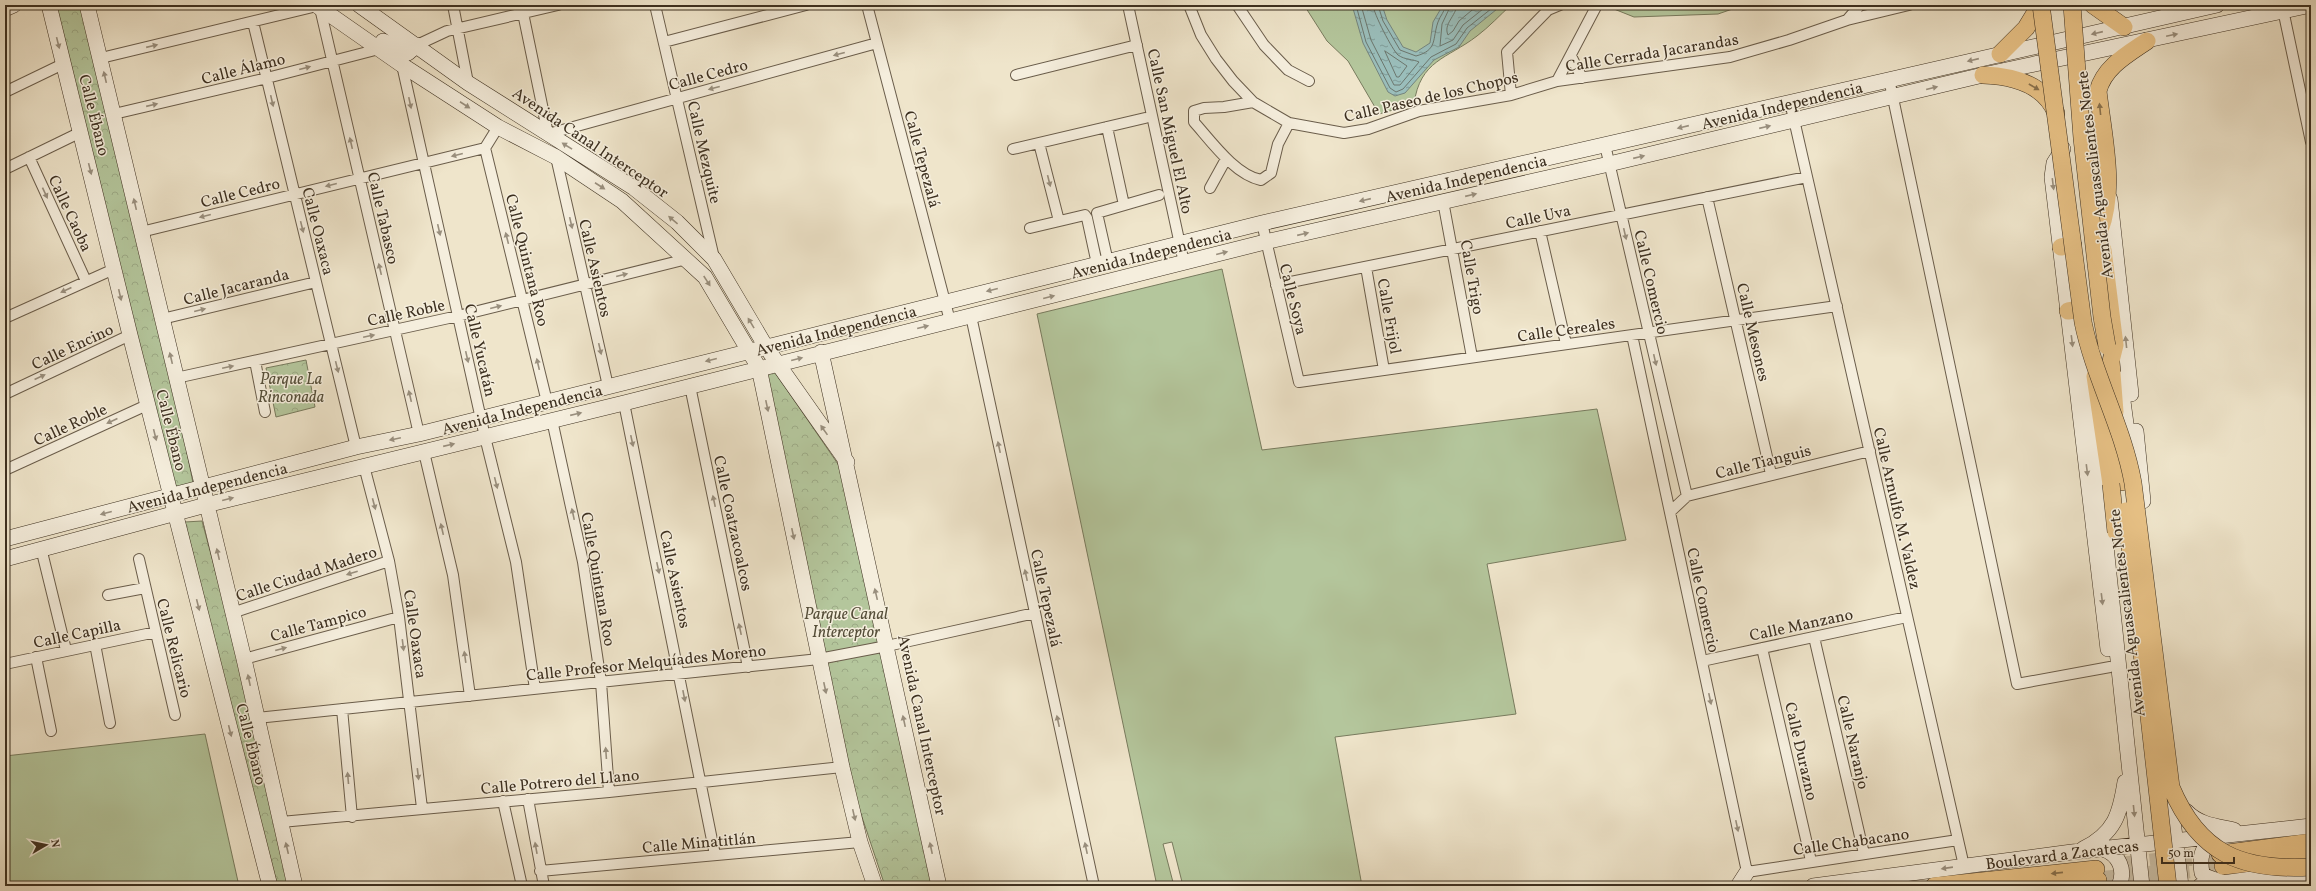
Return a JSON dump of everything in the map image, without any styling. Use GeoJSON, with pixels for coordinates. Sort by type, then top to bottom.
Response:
{"type":"FeatureCollection","features":[{"type":"Feature","properties":{"kind":"main road"},"geometry":{"type":"LineString","coordinates":[[5,9],[14,5]]}},
{"type":"Feature","properties":{"kind":"main road","name":"Calle Ébano"},"geometry":{"type":"LineString","coordinates":[[49,5],[147,405],[270,886]]}},
{"type":"Feature","properties":{"kind":"main road","name":"Calle Ébano"},"geometry":{"type":"LineString","coordinates":[[87,5],[101,58],[141,232],[244,659],[295,886]]}},
{"type":"Feature","properties":{"kind":"main road","name":"Avenida Canal Interceptor"},"geometry":{"type":"LineString","coordinates":[[359,5],[417,45],[468,84],[634,188],[677,222],[714,259],[777,364],[846,462],[939,886]]}},
{"type":"Feature","properties":{"kind":"main road"},"geometry":{"type":"LineString","coordinates":[[2000,54],[2026,28],[2041,5]]}},
{"type":"Feature","properties":{"kind":"main road"},"geometry":{"type":"LineString","coordinates":[[2041,5],[2083,322],[2089,347],[2126,454],[2133,483],[2171,787],[2186,818],[2222,853],[2250,864],[2266,867],[2311,867]]}},
{"type":"Feature","properties":{"kind":"main road"},"geometry":{"type":"LineString","coordinates":[[2048,5],[2101,351]]}},
{"type":"Feature","properties":{"kind":"main road","name":"Avenida Aguascalientes Norte"},"geometry":{"type":"LineString","coordinates":[[2048,5],[2063,148],[2067,246],[2074,310],[2101,351],[2132,468],[2181,886]]}},
{"type":"Feature","properties":{"kind":"main road"},"geometry":{"type":"LineString","coordinates":[[2073,5],[2082,138],[2102,317],[2101,351]]}},
{"type":"Feature","properties":{"kind":"main road","name":"Avenida Aguascalientes Norte"},"geometry":{"type":"LineString","coordinates":[[2073,5],[2079,37],[2100,230],[2101,351],[2111,484],[2157,886]]}},
{"type":"Feature","properties":{"kind":"main road"},"geometry":{"type":"LineString","coordinates":[[2093,5],[2124,27]]}},
{"type":"Feature","properties":{"kind":"main road","name":"Avenida Independencia"},"geometry":{"type":"LineString","coordinates":[[5,539],[356,447],[419,434],[1262,223],[2217,5]]}},
{"type":"Feature","properties":{"kind":"main road","name":"Avenida Independencia"},"geometry":{"type":"LineString","coordinates":[[5,559],[41,548],[206,505],[624,403],[821,352],[1266,242],[1609,164],[1984,75],[2147,41],[2283,8],[2311,5]]}},
{"type":"Feature","properties":{"kind":"main road","name":"Avenida Canal Interceptor"},"geometry":{"type":"LineString","coordinates":[[318,6],[402,65],[498,127],[556,157],[622,201],[705,277],[759,368],[842,766],[860,842],[875,886]]}},
{"type":"Feature","properties":{"kind":"main road"},"geometry":{"type":"LineString","coordinates":[[345,25],[367,33],[408,53],[417,45]]}},
{"type":"Feature","properties":{"kind":"main road"},"geometry":{"type":"LineString","coordinates":[[2147,41],[2111,68],[2100,84],[2098,91],[2164,684],[2160,715]]}},
{"type":"Feature","properties":{"kind":"main road"},"geometry":{"type":"LineString","coordinates":[[418,75],[420,67],[426,65],[468,84]]}},
{"type":"Feature","properties":{"kind":"main road"},"geometry":{"type":"LineString","coordinates":[[1984,75],[2014,78],[2043,93],[2055,109],[2061,127]]}},
{"type":"Feature","properties":{"kind":"main road"},"geometry":{"type":"LineString","coordinates":[[2100,230],[2106,211],[2109,191]]}},
{"type":"Feature","properties":{"kind":"main road"},"geometry":{"type":"LineString","coordinates":[[2074,310],[2097,506],[2110,667],[2122,682]]}},
{"type":"Feature","properties":{"kind":"main road","name":"Avenida Aguascalientes Norte"},"geometry":{"type":"LineString","coordinates":[[2086,413],[2101,351]]}},
{"type":"Feature","properties":{"kind":"main road","name":"Avenida Aguascalientes Norte"},"geometry":{"type":"LineString","coordinates":[[2101,351],[2122,482],[2168,886]]}},
{"type":"Feature","properties":{"kind":"main road"},"geometry":{"type":"LineString","coordinates":[[821,352],[846,462]]}},
{"type":"Feature","properties":{"kind":"main road","name":"Avenida Aguascalientes Norte"},"geometry":{"type":"LineString","coordinates":[[2097,506],[2122,682],[2128,758],[2142,886]]}},
{"type":"Feature","properties":{"kind":"main road"},"geometry":{"type":"LineString","coordinates":[[2079,851],[2105,833],[2117,817],[2122,807],[2128,758]]}},
{"type":"Feature","properties":{"kind":"main road"},"geometry":{"type":"LineString","coordinates":[[2169,784],[2177,799],[2194,819],[2206,824],[2247,833]]}},
{"type":"Feature","properties":{"kind":"main road","name":"Boulevard a Zacatecas"},"geometry":{"type":"LineString","coordinates":[[1813,886],[2103,848],[2137,846],[2311,826]]}},
{"type":"Feature","properties":{"kind":"main road"},"geometry":{"type":"LineString","coordinates":[[2213,837],[2203,848],[2200,855],[2202,873],[2207,877],[2222,868],[2311,842]]}},
{"type":"Feature","properties":{"kind":"main road"},"geometry":{"type":"LineString","coordinates":[[2103,848],[2113,854],[2120,864],[2122,877],[2118,886]]}},
{"type":"Feature","properties":{"kind":"main road"},"geometry":{"type":"LineString","coordinates":[[2200,886],[2222,868],[2311,856]]}},
{"type":"Feature","properties":{"kind":"main road"},"geometry":{"type":"LineString","coordinates":[[2222,868],[2259,878]]}},
{"type":"Feature","properties":{"kind":"main road"},"geometry":{"type":"LineString","coordinates":[[1738,886],[1747,872]]}},
{"type":"Feature","properties":{"kind":"main road"},"geometry":{"type":"LineString","coordinates":[[2239,886],[2259,878],[2311,874]]}},
{"type":"Feature","properties":{"kind":"main road","name":"Boulevard a Zacatecas"},"geometry":{"type":"LineString","coordinates":[[1934,886],[2097,875],[2052,886]]}},
{"type":"Feature","properties":{"kind":"street"},"geometry":{"type":"LineString","coordinates":[[453,5],[468,84]]}},
{"type":"Feature","properties":{"kind":"street"},"geometry":{"type":"LineString","coordinates":[[417,45],[438,34],[558,5]]}},
{"type":"Feature","properties":{"kind":"street","name":"Calle Mezquite"},"geometry":{"type":"LineString","coordinates":[[655,5],[714,259]]}},
{"type":"Feature","properties":{"kind":"street"},"geometry":{"type":"LineString","coordinates":[[664,42],[806,5]]}},
{"type":"Feature","properties":{"kind":"street","name":"Calle Tepezalá"},"geometry":{"type":"LineString","coordinates":[[866,5],[950,321]]}},
{"type":"Feature","properties":{"kind":"street","name":"Calle San Miguel El Alto"},"geometry":{"type":"LineString","coordinates":[[1128,5],[1184,263]]}},
{"type":"Feature","properties":{"kind":"street","name":"Calle Paseo de los Chopos"},"geometry":{"type":"LineString","coordinates":[[1189,5],[1201,35],[1216,59],[1233,81],[1253,102],[1289,123],[1344,133],[1368,129],[1419,111],[1511,95],[1557,81]]}},
{"type":"Feature","properties":{"kind":"street"},"geometry":{"type":"LineString","coordinates":[[1237,5],[1264,45],[1288,70],[1309,81]]}},
{"type":"Feature","properties":{"kind":"street"},"geometry":{"type":"LineString","coordinates":[[1511,95],[1507,52],[1548,10],[1560,5]]}},
{"type":"Feature","properties":{"kind":"street"},"geometry":{"type":"LineString","coordinates":[[1557,81],[1597,5]]}},
{"type":"Feature","properties":{"kind":"street"},"geometry":{"type":"LineString","coordinates":[[1847,20],[1860,5]]}},
{"type":"Feature","properties":{"kind":"street","name":"Calle Cerrada Jacarandas"},"geometry":{"type":"LineString","coordinates":[[1557,81],[1730,57],[1847,20],[1909,5]]}},
{"type":"Feature","properties":{"kind":"street"},"geometry":{"type":"LineString","coordinates":[[101,58],[318,6]]}},
{"type":"Feature","properties":{"kind":"street","name":"Calle Tabasco"},"geometry":{"type":"LineString","coordinates":[[318,6],[332,60],[419,434]]}},
{"type":"Feature","properties":{"kind":"street"},"geometry":{"type":"LineString","coordinates":[[2283,8],[2311,142]]}},
{"type":"Feature","properties":{"kind":"street"},"geometry":{"type":"LineString","coordinates":[[523,13],[548,134]]}},
{"type":"Feature","properties":{"kind":"street","name":"Calle Oaxaca"},"geometry":{"type":"LineString","coordinates":[[254,22],[294,194],[356,447]]}},
{"type":"Feature","properties":{"kind":"street","name":"Calle Cedro"},"geometry":{"type":"LineString","coordinates":[[548,134],[876,43]]}},
{"type":"Feature","properties":{"kind":"street"},"geometry":{"type":"LineString","coordinates":[[1016,75],[1137,45]]}},
{"type":"Feature","properties":{"kind":"street","name":"Calle Álamo"},"geometry":{"type":"LineString","coordinates":[[114,114],[267,78],[379,49]]}},
{"type":"Feature","properties":{"kind":"street"},"geometry":{"type":"LineString","coordinates":[[1571,56],[1582,78]]}},
{"type":"Feature","properties":{"kind":"street"},"geometry":{"type":"LineString","coordinates":[[5,92],[63,64]]}},
{"type":"Feature","properties":{"kind":"street","name":"Calle Yucatán"},"geometry":{"type":"LineString","coordinates":[[402,65],[485,437],[516,562],[535,689]]}},
{"type":"Feature","properties":{"kind":"street"},"geometry":{"type":"LineString","coordinates":[[1889,79],[2017,684],[2110,667]]}},
{"type":"Feature","properties":{"kind":"street"},"geometry":{"type":"LineString","coordinates":[[1253,102],[1224,107],[1204,108],[1194,111],[1194,122],[1226,158],[1253,178],[1261,180],[1271,173],[1278,144],[1289,123]]}},
{"type":"Feature","properties":{"kind":"street","name":"Calle Arnulfo M. Valdez"},"geometry":{"type":"LineString","coordinates":[[1790,102],[1964,866]]}},
{"type":"Feature","properties":{"kind":"street"},"geometry":{"type":"LineString","coordinates":[[1013,149],[1145,118]]}},
{"type":"Feature","properties":{"kind":"street"},"geometry":{"type":"LineString","coordinates":[[485,148],[498,127]]}},
{"type":"Feature","properties":{"kind":"street"},"geometry":{"type":"LineString","coordinates":[[1107,127],[1124,205]]}},
{"type":"Feature","properties":{"kind":"street"},"geometry":{"type":"LineString","coordinates":[[5,168],[81,132]]}},
{"type":"Feature","properties":{"kind":"street"},"geometry":{"type":"LineString","coordinates":[[1039,143],[1058,220]]}},
{"type":"Feature","properties":{"kind":"street","name":"Calle Comercio"},"geometry":{"type":"LineString","coordinates":[[1605,145],[1620,215],[1687,496]]}},
{"type":"Feature","properties":{"kind":"street","name":"Calle Cedro"},"geometry":{"type":"LineString","coordinates":[[141,232],[359,177],[485,148]]}},
{"type":"Feature","properties":{"kind":"street","name":"Calle Quintana Roo"},"geometry":{"type":"LineString","coordinates":[[485,148],[547,402]]}},
{"type":"Feature","properties":{"kind":"street","name":"Calle Caoba"},"geometry":{"type":"LineString","coordinates":[[29,157],[86,281]]}},
{"type":"Feature","properties":{"kind":"street","name":"Calle Asientos"},"geometry":{"type":"LineString","coordinates":[[556,157],[608,386]]}},
{"type":"Feature","properties":{"kind":"street"},"geometry":{"type":"LineString","coordinates":[[1210,188],[1226,158]]}},
{"type":"Feature","properties":{"kind":"street","name":"Calle Uva"},"geometry":{"type":"LineString","coordinates":[[1276,286],[1807,177]]}},
{"type":"Feature","properties":{"kind":"street"},"geometry":{"type":"LineString","coordinates":[[1103,263],[1097,213],[1159,196]]}},
{"type":"Feature","properties":{"kind":"street","name":"Calle Mesones"},"geometry":{"type":"LineString","coordinates":[[1707,197],[1771,474]]}},
{"type":"Feature","properties":{"kind":"street","name":"Calle Trigo"},"geometry":{"type":"LineString","coordinates":[[1443,201],[1472,358]]}},
{"type":"Feature","properties":{"kind":"street"},"geometry":{"type":"LineString","coordinates":[[1030,228],[1058,220],[1085,215],[1103,263]]}},
{"type":"Feature","properties":{"kind":"street","name":"Calle Soya"},"geometry":{"type":"LineString","coordinates":[[1262,223],[1299,382]]}},
{"type":"Feature","properties":{"kind":"street"},"geometry":{"type":"LineString","coordinates":[[1540,231],[1566,344]]}},
{"type":"Feature","properties":{"kind":"street","name":"Calle Roble"},"geometry":{"type":"LineString","coordinates":[[176,378],[458,316],[687,259]]}},
{"type":"Feature","properties":{"kind":"street","name":"Calle Frijol"},"geometry":{"type":"LineString","coordinates":[[1366,267],[1384,370]]}},
{"type":"Feature","properties":{"kind":"street"},"geometry":{"type":"LineString","coordinates":[[5,318],[114,269]]}},
{"type":"Feature","properties":{"kind":"street","name":"Calle Jacaranda"},"geometry":{"type":"LineString","coordinates":[[162,319],[316,282]]}},
{"type":"Feature","properties":{"kind":"street","name":"Calle Cereales"},"geometry":{"type":"LineString","coordinates":[[1299,382],[1836,306]]}},
{"type":"Feature","properties":{"kind":"street","name":"Calle Tepezalá"},"geometry":{"type":"LineString","coordinates":[[971,316],[1094,886]]}},
{"type":"Feature","properties":{"kind":"street","name":"Calle Encino"},"geometry":{"type":"LineString","coordinates":[[5,394],[130,335]]}},
{"type":"Feature","properties":{"kind":"street","name":"Calle Comercio"},"geometry":{"type":"LineString","coordinates":[[1632,335],[1747,872]]}},
{"type":"Feature","properties":{"kind":"street"},"geometry":{"type":"LineString","coordinates":[[255,361],[265,412]]}},
{"type":"Feature","properties":{"kind":"street","name":"Calle Coatzacoalcos"},"geometry":{"type":"LineString","coordinates":[[690,386],[748,667]]}},
{"type":"Feature","properties":{"kind":"street","name":"Calle Asientos"},"geometry":{"type":"LineString","coordinates":[[624,403],[680,674],[715,855]]}},
{"type":"Feature","properties":{"kind":"street","name":"Calle Roble"},"geometry":{"type":"LineString","coordinates":[[5,470],[147,405]]}},
{"type":"Feature","properties":{"kind":"street","name":"Calle Quintana Roo"},"geometry":{"type":"LineString","coordinates":[[552,420],[583,562],[600,682],[609,792]]}},
{"type":"Feature","properties":{"kind":"street","name":"Calle Tianguis"},"geometry":{"type":"LineString","coordinates":[[1670,512],[1687,496],[1771,474],[1870,451]]}},
{"type":"Feature","properties":{"kind":"street"},"geometry":{"type":"LineString","coordinates":[[424,452],[452,575],[470,696]]}},
{"type":"Feature","properties":{"kind":"street","name":"Calle Oaxaca"},"geometry":{"type":"LineString","coordinates":[[364,466],[389,561],[399,617],[422,808]]}},
{"type":"Feature","properties":{"kind":"street"},"geometry":{"type":"LineString","coordinates":[[41,548],[66,650]]}},
{"type":"Feature","properties":{"kind":"street","name":"Calle Relicario"},"geometry":{"type":"LineString","coordinates":[[139,559],[176,715]]}},
{"type":"Feature","properties":{"kind":"street","name":"Calle Ciudad Madero"},"geometry":{"type":"LineString","coordinates":[[232,613],[389,561]]}},
{"type":"Feature","properties":{"kind":"street","name":"Calle Relicario"},"geometry":{"type":"LineString","coordinates":[[108,595],[145,588]]}},
{"type":"Feature","properties":{"kind":"street","name":"Calle Profesor Melquíades Moreno"},"geometry":{"type":"LineString","coordinates":[[257,718],[819,659],[887,646],[1034,613]]}},
{"type":"Feature","properties":{"kind":"street","name":"Calle Tampico"},"geometry":{"type":"LineString","coordinates":[[244,659],[399,617]]}},
{"type":"Feature","properties":{"kind":"street","name":"Calle Manzano"},"geometry":{"type":"LineString","coordinates":[[1702,660],[1907,617]]}},
{"type":"Feature","properties":{"kind":"street","name":"Calle Capilla"},"geometry":{"type":"LineString","coordinates":[[5,664],[156,632]]}},
{"type":"Feature","properties":{"kind":"street","name":"Calle Naranjo"},"geometry":{"type":"LineString","coordinates":[[1814,636],[1864,854]]}},
{"type":"Feature","properties":{"kind":"street"},"geometry":{"type":"LineString","coordinates":[[94,644],[110,723]]}},
{"type":"Feature","properties":{"kind":"street","name":"Calle Durazno"},"geometry":{"type":"LineString","coordinates":[[1762,648],[1812,861]]}},
{"type":"Feature","properties":{"kind":"street"},"geometry":{"type":"LineString","coordinates":[[36,657],[51,731]]}},
{"type":"Feature","properties":{"kind":"street"},"geometry":{"type":"LineString","coordinates":[[342,709],[352,817]]}},
{"type":"Feature","properties":{"kind":"street","name":"Calle Potrero del Llano"},"geometry":{"type":"LineString","coordinates":[[281,822],[352,817],[422,808],[609,792],[842,766]]}},
{"type":"Feature","properties":{"kind":"street"},"geometry":{"type":"LineString","coordinates":[[528,799],[540,871],[544,886]]}},
{"type":"Feature","properties":{"kind":"street"},"geometry":{"type":"LineString","coordinates":[[503,801],[522,886]]}},
{"type":"Feature","properties":{"kind":"street","name":"Calle Minatitlán"},"geometry":{"type":"LineString","coordinates":[[540,871],[860,842]]}},
{"type":"Feature","properties":{"kind":"street","name":"Calle Chabacano"},"geometry":{"type":"LineString","coordinates":[[1747,872],[1812,861],[1959,843]]}},
{"type":"Feature","properties":{"kind":"green space"},"geometry":{"type":"Polygon","coordinates":[[[62,5],[81,5],[172,378],[193,483],[174,493],[56,8],[62,5]]]}},
{"type":"Feature","properties":{"kind":"green space"},"geometry":{"type":"Polygon","coordinates":[[[1304,5],[1511,5],[1477,36],[1436,62],[1429,69],[1422,78],[1417,89],[1414,104],[1379,114],[1348,61],[1327,41],[1304,5]]]}},
{"type":"Feature","properties":{"kind":"green space"},"geometry":{"type":"Polygon","coordinates":[[[1604,5],[1744,5],[1718,14],[1634,17],[1604,5]]]}},
{"type":"Feature","properties":{"kind":"green space"},"geometry":{"type":"Polygon","coordinates":[[[1222,269],[1262,450],[1597,409],[1626,540],[1487,564],[1516,714],[1335,737],[1362,886],[1183,886],[1172,842],[1163,844],[1174,886],[1157,886],[1037,314],[1222,269]]]}},
{"type":"Feature","properties":{"kind":"green space","name":"Parque La Rinconada"},"geometry":{"type":"Polygon","coordinates":[[[306,360],[315,407],[276,417],[266,368],[306,360]]]}},
{"type":"Feature","properties":{"kind":"green space","name":"Parque Canal Interceptor"},"geometry":{"type":"Polygon","coordinates":[[[774,371],[840,467],[932,886],[885,886],[857,802],[764,377],[774,371]]]}},
{"type":"Feature","properties":{"kind":"green space"},"geometry":{"type":"Polygon","coordinates":[[[202,521],[241,667],[292,886],[276,886],[185,522],[202,521]]]}},
{"type":"Feature","properties":{"kind":"green space"},"geometry":{"type":"Polygon","coordinates":[[[205,734],[239,886],[5,886],[5,756],[205,734]]]}},
{"type":"Feature","properties":{"kind":"water"},"geometry":{"type":"Polygon","coordinates":[[[1352,5],[1382,5],[1387,20],[1403,47],[1416,52],[1430,43],[1433,22],[1443,5],[1502,5],[1470,31],[1459,47],[1434,60],[1405,93],[1395,96],[1388,92],[1363,43],[1352,5]]]}},
{"type":"Feature","properties":{"kind":"tunnel"},"geometry":{"type":"LineString","coordinates":[[2125,865],[2220,854]]}},
{"type":"Feature","properties":{"kind":"tunnel"},"geometry":{"type":"LineString","coordinates":[[2098,880],[2223,866]]}}]}
